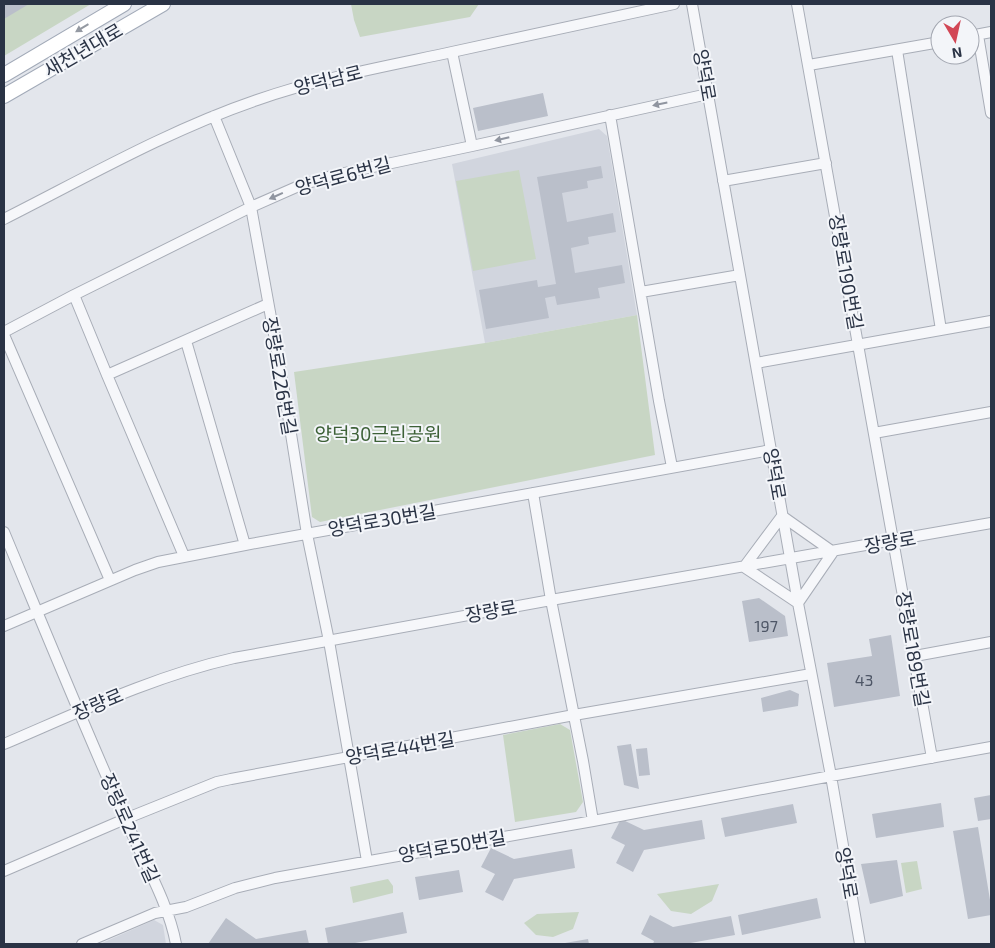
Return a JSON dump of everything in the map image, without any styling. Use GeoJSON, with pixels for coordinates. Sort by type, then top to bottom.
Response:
{"type":"FeatureCollection","features":[{"type":"Feature","properties":{"kind":"main road","name":"새천년대로"},"geometry":{"type":"LineString","coordinates":[[4,75],[124,4]]}},
{"type":"Feature","properties":{"kind":"main road","name":"새천년대로"},"geometry":{"type":"LineString","coordinates":[[4,96],[163,4]]}},
{"type":"Feature","properties":{"kind":"street","name":"양덕남로"},"geometry":{"type":"LineString","coordinates":[[4,219],[141,149],[214,116],[259,99],[316,82],[398,63],[674,4]]}},
{"type":"Feature","properties":{"kind":"street","name":"양덕로"},"geometry":{"type":"LineString","coordinates":[[692,4],[860,944]]}},
{"type":"Feature","properties":{"kind":"street","name":"장량로190번길"},"geometry":{"type":"LineString","coordinates":[[798,4],[894,541]]}},
{"type":"Feature","properties":{"kind":"street"},"geometry":{"type":"LineString","coordinates":[[809,66],[930,44]]}},
{"type":"Feature","properties":{"kind":"street"},"geometry":{"type":"LineString","coordinates":[[896,50],[941,330]]}},
{"type":"Feature","properties":{"kind":"street"},"geometry":{"type":"LineString","coordinates":[[452,52],[472,146]]}},
{"type":"Feature","properties":{"kind":"street"},"geometry":{"type":"LineString","coordinates":[[980,64],[991,114]]}},
{"type":"Feature","properties":{"kind":"street","name":"양덕로6번길"},"geometry":{"type":"LineString","coordinates":[[4,334],[74,295],[251,207],[301,185],[335,175],[708,94]]}},
{"type":"Feature","properties":{"kind":"street"},"geometry":{"type":"LineString","coordinates":[[610,115],[657,392],[672,467]]}},
{"type":"Feature","properties":{"kind":"street","name":"장량로226번길"},"geometry":{"type":"LineString","coordinates":[[214,116],[251,207],[283,384],[307,534],[329,641],[367,861]]}},
{"type":"Feature","properties":{"kind":"street"},"geometry":{"type":"LineString","coordinates":[[723,180],[826,163]]}},
{"type":"Feature","properties":{"kind":"street"},"geometry":{"type":"LineString","coordinates":[[641,292],[740,275]]}},
{"type":"Feature","properties":{"kind":"street"},"geometry":{"type":"LineString","coordinates":[[74,295],[184,556]]}},
{"type":"Feature","properties":{"kind":"street"},"geometry":{"type":"LineString","coordinates":[[107,375],[268,304]]}},
{"type":"Feature","properties":{"kind":"street"},"geometry":{"type":"LineString","coordinates":[[756,363],[991,321]]}},
{"type":"Feature","properties":{"kind":"street"},"geometry":{"type":"LineString","coordinates":[[4,334],[110,580]]}},
{"type":"Feature","properties":{"kind":"street"},"geometry":{"type":"LineString","coordinates":[[186,341],[245,545]]}},
{"type":"Feature","properties":{"kind":"street"},"geometry":{"type":"LineString","coordinates":[[874,433],[991,412]]}},
{"type":"Feature","properties":{"kind":"street","name":"양덕로30번길"},"geometry":{"type":"LineString","coordinates":[[4,626],[135,570],[184,556],[771,450]]}},
{"type":"Feature","properties":{"kind":"street"},"geometry":{"type":"LineString","coordinates":[[533,493],[551,600],[593,821]]}},
{"type":"Feature","properties":{"kind":"street"},"geometry":{"type":"LineString","coordinates":[[782,516],[833,552],[798,603],[744,567],[782,516]]}},
{"type":"Feature","properties":{"kind":"street","name":"장량로"},"geometry":{"type":"LineString","coordinates":[[4,744],[144,685],[208,664],[551,600],[991,523]]}},
{"type":"Feature","properties":{"kind":"street","name":"장량로241번길"},"geometry":{"type":"LineString","coordinates":[[4,532],[125,819],[167,910],[176,944]]}},
{"type":"Feature","properties":{"kind":"street","name":"장량로189번길"},"geometry":{"type":"LineString","coordinates":[[894,541],[932,758]]}},
{"type":"Feature","properties":{"kind":"street"},"geometry":{"type":"LineString","coordinates":[[915,656],[991,642]]}},
{"type":"Feature","properties":{"kind":"street","name":"양덕로44번길"},"geometry":{"type":"LineString","coordinates":[[4,871],[217,782],[811,674]]}},
{"type":"Feature","properties":{"kind":"street","name":"양덕로50번길"},"geometry":{"type":"LineString","coordinates":[[82,944],[156,913],[186,907],[235,888],[274,878],[991,747]]}},
{"type":"Feature","properties":{"kind":"shaded area"},"geometry":{"type":"Polygon","coordinates":[[[599,129],[607,136],[637,315],[485,343],[452,164],[599,129]]]}},
{"type":"Feature","properties":{"kind":"shaded area"},"geometry":{"type":"Polygon","coordinates":[[[154,920],[163,925],[166,944],[100,944],[154,920]]]}},
{"type":"Feature","properties":{"kind":"green space"},"geometry":{"type":"Polygon","coordinates":[[[4,4],[91,4],[4,56],[4,4]]]}},
{"type":"Feature","properties":{"kind":"green space"},"geometry":{"type":"Polygon","coordinates":[[[351,4],[479,4],[470,17],[360,37],[351,4]]]}},
{"type":"Feature","properties":{"kind":"green space"},"geometry":{"type":"Polygon","coordinates":[[[519,170],[536,259],[473,271],[456,181],[519,170]]]}},
{"type":"Feature","properties":{"kind":"green space","name":"양덕30근린공원"},"geometry":{"type":"Polygon","coordinates":[[[637,315],[655,455],[320,522],[312,517],[294,372],[485,343],[637,315]]]}},
{"type":"Feature","properties":{"kind":"green space"},"geometry":{"type":"Polygon","coordinates":[[[560,724],[570,730],[583,802],[576,812],[515,822],[503,735],[560,724]]]}},
{"type":"Feature","properties":{"kind":"green space"},"geometry":{"type":"Polygon","coordinates":[[[917,861],[922,889],[906,893],[901,863],[917,861]]]}},
{"type":"Feature","properties":{"kind":"green space"},"geometry":{"type":"Polygon","coordinates":[[[388,879],[393,886],[393,893],[353,903],[350,887],[388,879]]]}},
{"type":"Feature","properties":{"kind":"green space"},"geometry":{"type":"Polygon","coordinates":[[[719,884],[712,901],[691,914],[671,911],[657,894],[719,884]]]}},
{"type":"Feature","properties":{"kind":"green space"},"geometry":{"type":"Polygon","coordinates":[[[579,912],[573,929],[553,937],[536,935],[524,923],[537,914],[579,912]]]}},
{"type":"Feature","properties":{"kind":"building"},"geometry":{"type":"Polygon","coordinates":[[[4,4],[29,4],[4,19],[4,4]]]}},
{"type":"Feature","properties":{"kind":"building"},"geometry":{"type":"Polygon","coordinates":[[[543,93],[548,116],[478,131],[473,108],[543,93]]]}},
{"type":"Feature","properties":{"kind":"building"},"geometry":{"type":"Polygon","coordinates":[[[601,166],[603,178],[587,181],[588,188],[562,193],[567,222],[613,213],[616,232],[588,237],[589,244],[571,248],[575,273],[622,265],[625,283],[598,288],[600,298],[557,305],[555,296],[545,298],[549,318],[486,329],[479,290],[537,280],[538,287],[556,284],[537,177],[601,166]]]}},
{"type":"Feature","properties":{"kind":"building"},"geometry":{"type":"Polygon","coordinates":[[[759,598],[785,616],[788,636],[749,642],[742,601],[759,598]]]}},
{"type":"Feature","properties":{"kind":"building"},"geometry":{"type":"Polygon","coordinates":[[[891,635],[900,696],[834,707],[827,663],[872,656],[869,639],[891,635]]]}},
{"type":"Feature","properties":{"kind":"building"},"geometry":{"type":"Polygon","coordinates":[[[790,690],[799,694],[798,706],[763,712],[761,698],[790,690]]]}},
{"type":"Feature","properties":{"kind":"building"},"geometry":{"type":"Polygon","coordinates":[[[631,744],[639,789],[624,785],[617,746],[631,744]]]}},
{"type":"Feature","properties":{"kind":"building"},"geometry":{"type":"Polygon","coordinates":[[[647,748],[650,775],[639,776],[636,749],[647,748]]]}},
{"type":"Feature","properties":{"kind":"building"},"geometry":{"type":"Polygon","coordinates":[[[991,795],[991,819],[978,821],[974,798],[991,795]]]}},
{"type":"Feature","properties":{"kind":"building"},"geometry":{"type":"Polygon","coordinates":[[[941,803],[944,827],[876,838],[872,814],[941,803]]]}},
{"type":"Feature","properties":{"kind":"building"},"geometry":{"type":"Polygon","coordinates":[[[793,804],[797,823],[725,837],[721,818],[793,804]]]}},
{"type":"Feature","properties":{"kind":"building"},"geometry":{"type":"Polygon","coordinates":[[[621,819],[644,830],[702,820],[705,839],[644,850],[633,872],[616,863],[625,845],[611,838],[621,819]]]}},
{"type":"Feature","properties":{"kind":"building"},"geometry":{"type":"Polygon","coordinates":[[[978,827],[991,915],[968,919],[953,831],[978,827]]]}},
{"type":"Feature","properties":{"kind":"building"},"geometry":{"type":"Polygon","coordinates":[[[491,848],[514,859],[572,849],[575,868],[514,879],[503,901],[485,892],[495,874],[481,867],[491,848]]]}},
{"type":"Feature","properties":{"kind":"building"},"geometry":{"type":"Polygon","coordinates":[[[897,860],[903,896],[870,904],[861,864],[897,860]]]}},
{"type":"Feature","properties":{"kind":"building"},"geometry":{"type":"Polygon","coordinates":[[[459,870],[463,892],[419,900],[415,877],[459,870]]]}},
{"type":"Feature","properties":{"kind":"building"},"geometry":{"type":"Polygon","coordinates":[[[817,898],[821,918],[742,935],[738,915],[817,898]]]}},
{"type":"Feature","properties":{"kind":"building"},"geometry":{"type":"Polygon","coordinates":[[[403,912],[407,933],[350,944],[328,944],[325,928],[403,912]]]}},
{"type":"Feature","properties":{"kind":"building"},"geometry":{"type":"Polygon","coordinates":[[[650,915],[673,927],[731,916],[735,935],[685,944],[653,944],[654,941],[641,934],[650,915]]]}},
{"type":"Feature","properties":{"kind":"building"},"geometry":{"type":"Polygon","coordinates":[[[226,918],[256,939],[306,930],[309,944],[208,944],[226,918]]]}},
{"type":"Feature","properties":{"kind":"building"},"geometry":{"type":"Polygon","coordinates":[[[588,939],[589,944],[565,944],[565,943],[588,939]]]}}]}
